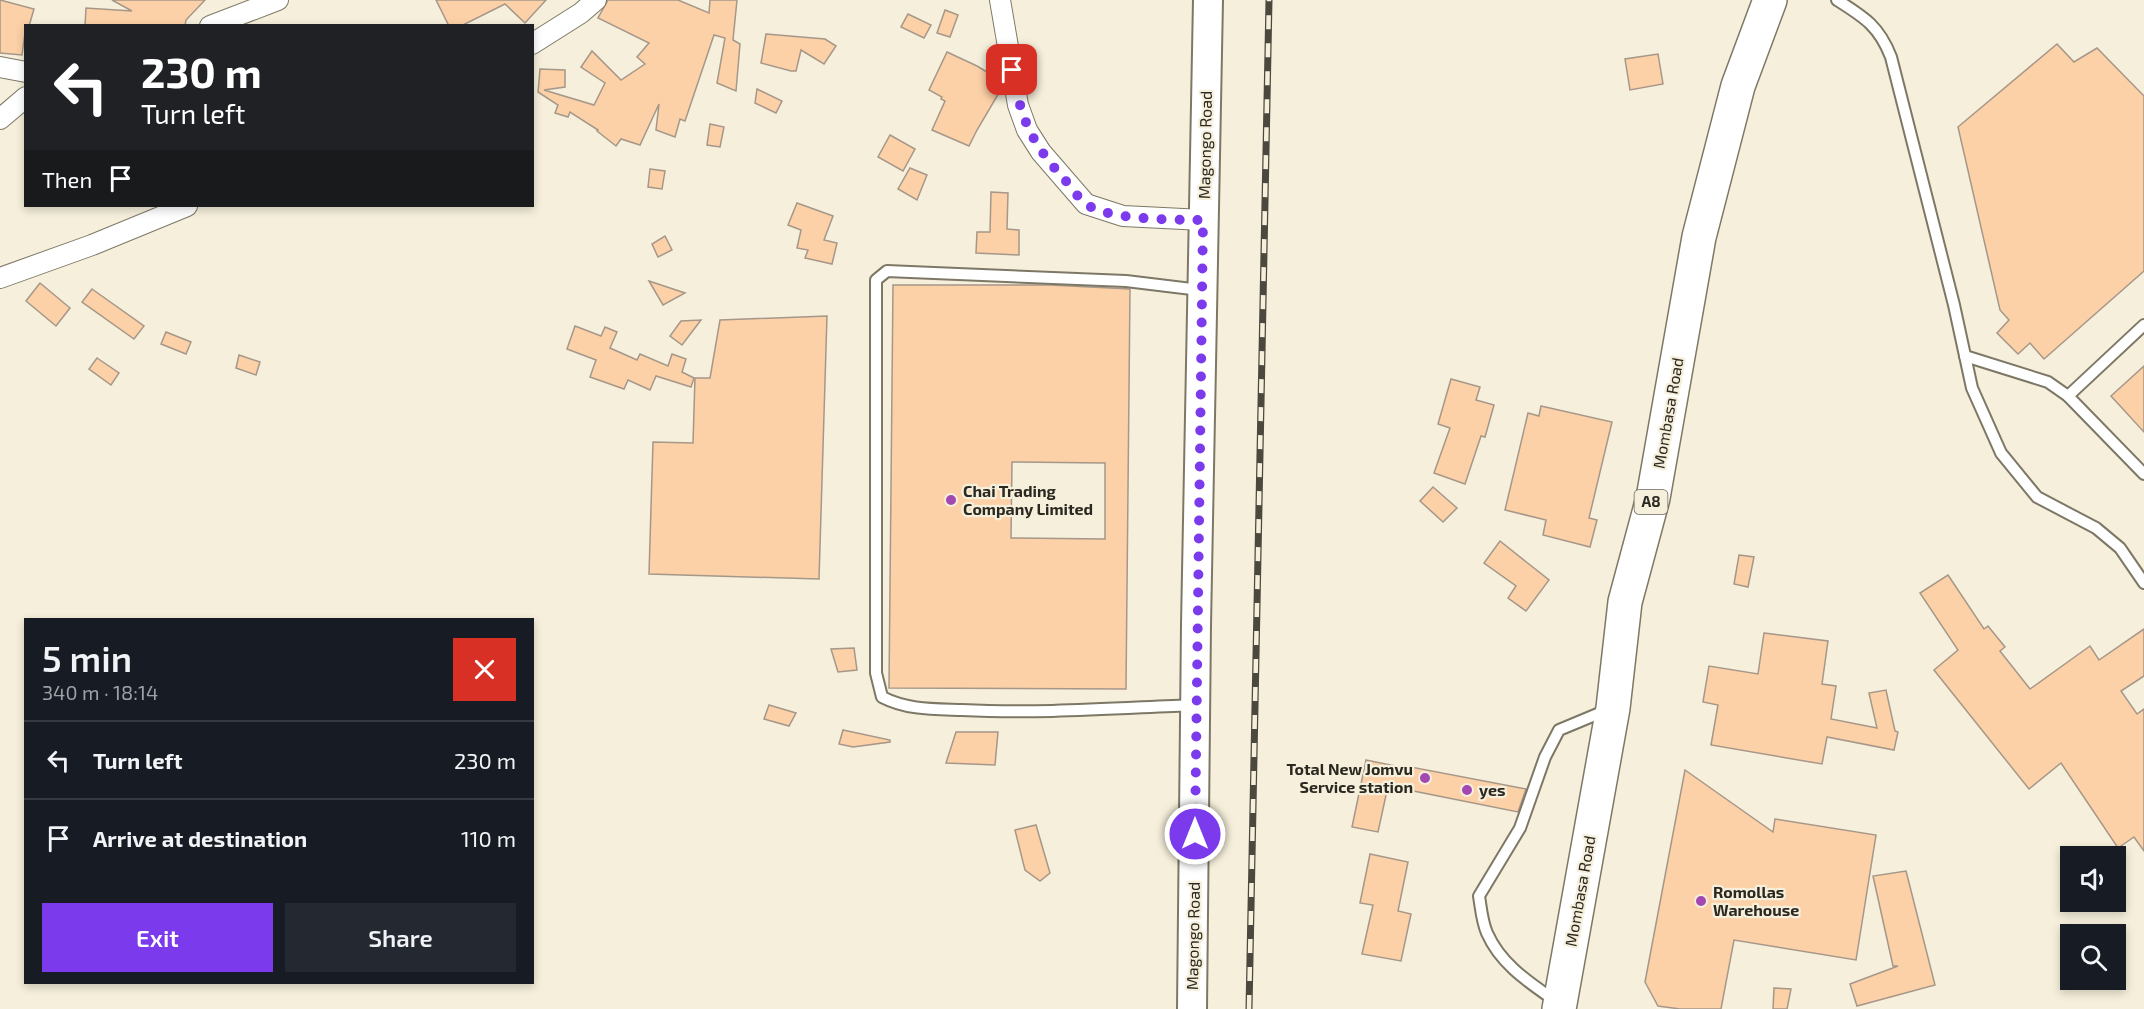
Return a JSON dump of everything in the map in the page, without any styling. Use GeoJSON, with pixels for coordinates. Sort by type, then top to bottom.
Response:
{"type":"FeatureCollection","features":[{"type":"Feature","properties":{"kind":"highway","name":"Mombasa Road"},"geometry":{"type":"LineString","coordinates":[[1566,1007],[1612,708],[1625,602],[1653,498],[1700,237],[1738,86],[1770,0]]}},
{"type":"Feature","properties":{"kind":"street"},"geometry":{"type":"LineString","coordinates":[[215,24],[278,0]]}},
{"type":"Feature","properties":{"kind":"street"},"geometry":{"type":"LineString","coordinates":[[534,43],[581,13],[596,0]]}},
{"type":"Feature","properties":{"kind":"street"},"geometry":{"type":"LineString","coordinates":[[1000,0],[1018,105],[1027,130],[1041,153],[1086,204],[1123,216],[1203,220]]}},
{"type":"Feature","properties":{"kind":"street","name":"Magongo Road"},"geometry":{"type":"LineString","coordinates":[[1192,1009],[1208,0]]}},
{"type":"Feature","properties":{"kind":"street"},"geometry":{"type":"LineString","coordinates":[[0,67],[24,72]]}},
{"type":"Feature","properties":{"kind":"street"},"geometry":{"type":"LineString","coordinates":[[0,119],[24,99]]}},
{"type":"Feature","properties":{"kind":"street"},"geometry":{"type":"LineString","coordinates":[[0,279],[184,207]]}},
{"type":"Feature","properties":{"kind":"lane"},"geometry":{"type":"LineString","coordinates":[[1836,0],[1866,18],[1883,37],[1891,57],[1972,388],[2001,453],[2037,497],[2096,528],[2120,548],[2144,583]]}},
{"type":"Feature","properties":{"kind":"lane"},"geometry":{"type":"LineString","coordinates":[[1196,705],[1013,713],[914,708],[895,703],[882,696],[876,673],[876,280],[887,272],[910,272],[1126,281],[1202,291]]}},
{"type":"Feature","properties":{"kind":"lane"},"geometry":{"type":"LineString","coordinates":[[2068,396],[2144,325]]}},
{"type":"Feature","properties":{"kind":"lane"},"geometry":{"type":"LineString","coordinates":[[1965,356],[2048,382],[2068,396],[2144,474]]}},
{"type":"Feature","properties":{"kind":"lane"},"geometry":{"type":"LineString","coordinates":[[1566,1007],[1518,976],[1501,956],[1486,933],[1479,896],[1520,828],[1545,758],[1559,730],[1612,708]]}},
{"type":"Feature","properties":{"kind":"building"},"geometry":{"type":"Polygon","coordinates":[[[0,0],[34,9],[30,24],[24,24],[22,55],[0,53],[0,0]]]}},
{"type":"Feature","properties":{"kind":"building"},"geometry":{"type":"Polygon","coordinates":[[[112,0],[205,0],[186,20],[185,24],[85,24],[86,8],[132,11],[112,0]]]}},
{"type":"Feature","properties":{"kind":"building"},"geometry":{"type":"Polygon","coordinates":[[[436,0],[546,0],[525,23],[505,4],[465,24],[448,24],[436,0]]]}},
{"type":"Feature","properties":{"kind":"building"},"geometry":{"type":"Polygon","coordinates":[[[608,0],[678,0],[709,13],[710,0],[737,0],[733,40],[740,44],[736,91],[717,83],[725,38],[714,35],[685,121],[680,119],[675,137],[656,130],[659,104],[640,145],[621,139],[616,146],[598,130],[570,112],[568,117],[555,113],[558,105],[538,92],[540,69],[565,70],[565,87],[544,90],[594,105],[605,83],[581,67],[592,51],[621,80],[645,64],[637,57],[649,43],[598,18],[608,0]]]}},
{"type":"Feature","properties":{"kind":"building"},"geometry":{"type":"Polygon","coordinates":[[[945,10],[958,15],[950,37],[937,33],[945,10]]]}},
{"type":"Feature","properties":{"kind":"building"},"geometry":{"type":"Polygon","coordinates":[[[908,14],[931,25],[924,38],[901,27],[908,14]]]}},
{"type":"Feature","properties":{"kind":"building"},"geometry":{"type":"Polygon","coordinates":[[[766,34],[825,39],[836,46],[824,64],[801,50],[796,71],[791,71],[761,63],[766,34]]]}},
{"type":"Feature","properties":{"kind":"building"},"geometry":{"type":"Polygon","coordinates":[[[2057,44],[2074,62],[2097,48],[2144,96],[2144,271],[2044,359],[2030,343],[2018,354],[1997,333],[2009,320],[2000,310],[1958,127],[2057,44]]]}},
{"type":"Feature","properties":{"kind":"building"},"geometry":{"type":"Polygon","coordinates":[[[947,52],[1002,81],[1003,86],[969,146],[932,130],[945,101],[929,90],[947,52]]]}},
{"type":"Feature","properties":{"kind":"building"},"geometry":{"type":"Polygon","coordinates":[[[1658,54],[1663,84],[1630,90],[1625,59],[1658,54]]]}},
{"type":"Feature","properties":{"kind":"building"},"geometry":{"type":"Polygon","coordinates":[[[757,89],[782,101],[776,113],[755,103],[757,89]]]}},
{"type":"Feature","properties":{"kind":"building"},"geometry":{"type":"Polygon","coordinates":[[[710,124],[724,127],[720,147],[707,145],[710,124]]]}},
{"type":"Feature","properties":{"kind":"building"},"geometry":{"type":"Polygon","coordinates":[[[890,135],[915,149],[903,171],[878,157],[890,135]]]}},
{"type":"Feature","properties":{"kind":"building"},"geometry":{"type":"Polygon","coordinates":[[[910,168],[927,175],[917,200],[898,189],[910,168]]]}},
{"type":"Feature","properties":{"kind":"building"},"geometry":{"type":"Polygon","coordinates":[[[650,169],[665,171],[662,189],[648,187],[650,169]]]}},
{"type":"Feature","properties":{"kind":"building"},"geometry":{"type":"Polygon","coordinates":[[[991,192],[1008,193],[1007,229],[1019,230],[1019,255],[976,253],[977,232],[990,232],[991,192]]]}},
{"type":"Feature","properties":{"kind":"building"},"geometry":{"type":"Polygon","coordinates":[[[797,203],[833,216],[824,240],[837,243],[832,264],[805,258],[808,250],[797,248],[801,230],[788,225],[797,203]]]}},
{"type":"Feature","properties":{"kind":"building"},"geometry":{"type":"Polygon","coordinates":[[[665,236],[672,250],[658,257],[652,244],[665,236]]]}},
{"type":"Feature","properties":{"kind":"building"},"geometry":{"type":"Polygon","coordinates":[[[649,281],[685,293],[663,305],[649,281]]]}},
{"type":"Feature","properties":{"kind":"building"},"geometry":{"type":"Polygon","coordinates":[[[40,283],[70,308],[56,326],[26,301],[40,283]]]}},
{"type":"Feature","properties":{"kind":"building","name":"Chai Trading Company Limited"},"geometry":{"type":"Polygon","coordinates":[[[893,285],[1050,285],[1130,289],[1126,689],[889,688],[893,285]],[[1012,462],[1011,538],[1105,539],[1105,463],[1012,462]]]}},
{"type":"Feature","properties":{"kind":"building"},"geometry":{"type":"Polygon","coordinates":[[[92,289],[144,326],[134,339],[82,302],[92,289]]]}},
{"type":"Feature","properties":{"kind":"building"},"geometry":{"type":"Polygon","coordinates":[[[827,316],[819,579],[649,574],[653,442],[693,443],[695,378],[710,378],[720,320],[827,316]]]}},
{"type":"Feature","properties":{"kind":"building"},"geometry":{"type":"Polygon","coordinates":[[[701,320],[682,345],[670,336],[681,321],[701,320]]]}},
{"type":"Feature","properties":{"kind":"building"},"geometry":{"type":"Polygon","coordinates":[[[575,326],[601,336],[605,327],[617,332],[610,348],[637,360],[640,354],[668,366],[672,354],[686,359],[682,372],[694,378],[691,387],[656,376],[650,390],[628,380],[624,389],[590,377],[596,360],[567,349],[575,326]]]}},
{"type":"Feature","properties":{"kind":"building"},"geometry":{"type":"Polygon","coordinates":[[[166,332],[191,342],[186,354],[161,344],[166,332]]]}},
{"type":"Feature","properties":{"kind":"building"},"geometry":{"type":"Polygon","coordinates":[[[239,355],[260,362],[256,375],[236,368],[239,355]]]}},
{"type":"Feature","properties":{"kind":"building"},"geometry":{"type":"Polygon","coordinates":[[[97,358],[119,373],[111,385],[89,369],[97,358]]]}},
{"type":"Feature","properties":{"kind":"building"},"geometry":{"type":"Polygon","coordinates":[[[2144,366],[2144,432],[2111,396],[2144,366]]]}},
{"type":"Feature","properties":{"kind":"building"},"geometry":{"type":"Polygon","coordinates":[[[1451,379],[1480,387],[1476,400],[1494,405],[1485,437],[1481,436],[1465,484],[1434,473],[1450,428],[1438,424],[1451,379]]]}},
{"type":"Feature","properties":{"kind":"building"},"geometry":{"type":"Polygon","coordinates":[[[1541,406],[1612,422],[1589,518],[1597,520],[1590,547],[1543,535],[1546,520],[1505,510],[1528,413],[1539,416],[1541,406]]]}},
{"type":"Feature","properties":{"kind":"building"},"geometry":{"type":"Polygon","coordinates":[[[1433,487],[1457,508],[1443,522],[1420,501],[1433,487]]]}},
{"type":"Feature","properties":{"kind":"building"},"geometry":{"type":"Polygon","coordinates":[[[1500,541],[1549,580],[1526,611],[1508,598],[1516,586],[1484,563],[1500,541]]]}},
{"type":"Feature","properties":{"kind":"building"},"geometry":{"type":"Polygon","coordinates":[[[1739,555],[1754,557],[1748,587],[1734,584],[1739,555]]]}},
{"type":"Feature","properties":{"kind":"building"},"geometry":{"type":"Polygon","coordinates":[[[1948,575],[1984,629],[1988,626],[2005,647],[2000,651],[2030,689],[2090,646],[2099,660],[2144,629],[2144,676],[2121,691],[2137,714],[2144,709],[2144,851],[2134,837],[2121,846],[2117,846],[2061,763],[2029,789],[1934,670],[1958,650],[1920,593],[1948,575]]]}},
{"type":"Feature","properties":{"kind":"building"},"geometry":{"type":"Polygon","coordinates":[[[1764,633],[1828,641],[1822,684],[1836,686],[1831,719],[1877,728],[1869,693],[1886,690],[1895,731],[1898,732],[1894,750],[1827,737],[1822,764],[1711,745],[1718,705],[1703,702],[1709,666],[1758,674],[1764,633]]]}},
{"type":"Feature","properties":{"kind":"building"},"geometry":{"type":"Polygon","coordinates":[[[854,648],[857,670],[838,672],[831,649],[854,648]]]}},
{"type":"Feature","properties":{"kind":"building"},"geometry":{"type":"Polygon","coordinates":[[[769,705],[796,713],[789,726],[764,719],[769,705]]]}},
{"type":"Feature","properties":{"kind":"building"},"geometry":{"type":"Polygon","coordinates":[[[843,730],[890,740],[890,742],[853,747],[839,744],[843,730]]]}},
{"type":"Feature","properties":{"kind":"building"},"geometry":{"type":"Polygon","coordinates":[[[956,732],[998,732],[995,765],[946,763],[956,732]]]}},
{"type":"Feature","properties":{"kind":"building"},"geometry":{"type":"Polygon","coordinates":[[[1366,760],[1526,789],[1518,812],[1388,786],[1378,832],[1352,827],[1366,760]]]}},
{"type":"Feature","properties":{"kind":"building"},"geometry":{"type":"Polygon","coordinates":[[[1685,770],[1773,832],[1775,819],[1876,835],[1856,960],[1734,940],[1721,1009],[1680,1009],[1658,1006],[1645,982],[1685,770]]]}},
{"type":"Feature","properties":{"kind":"building"},"geometry":{"type":"Polygon","coordinates":[[[1036,825],[1050,873],[1040,881],[1025,870],[1015,830],[1036,825]]]}},
{"type":"Feature","properties":{"kind":"building"},"geometry":{"type":"Polygon","coordinates":[[[1370,854],[1408,862],[1398,911],[1411,914],[1401,961],[1362,954],[1373,905],[1360,903],[1370,854]]]}},
{"type":"Feature","properties":{"kind":"building"},"geometry":{"type":"Polygon","coordinates":[[[1906,871],[1935,985],[1857,1006],[1850,984],[1898,966],[1893,966],[1873,876],[1906,871]]]}},
{"type":"Feature","properties":{"kind":"building"},"geometry":{"type":"Polygon","coordinates":[[[1774,988],[1791,989],[1787,1009],[1773,1009],[1774,988]]]}},
{"type":"Feature","properties":{"kind":"railway"},"geometry":{"type":"LineString","coordinates":[[1249,1009],[1269,0]]}},
{"type":"Feature","properties":{"kind":"place","name":"Chai Trading Company Limited"},"geometry":{"type":"Point","coordinates":[951,500]}},
{"type":"Feature","properties":{"kind":"place","name":"Total New Jomvu Service station"},"geometry":{"type":"Point","coordinates":[1425,778]}},
{"type":"Feature","properties":{"kind":"place","name":"yes"},"geometry":{"type":"Point","coordinates":[1467,790]}},
{"type":"Feature","properties":{"kind":"place","name":"Romollas Warehouse"},"geometry":{"type":"Point","coordinates":[1701,901]}},
{"type":"Feature","properties":{"kind":"route"},"geometry":{"type":"LineString","coordinates":[[1012,70],[1018,105],[1027,130],[1041,153],[1086,204],[1103,212],[1123,216],[1203,220],[1195,834]]}}]}
